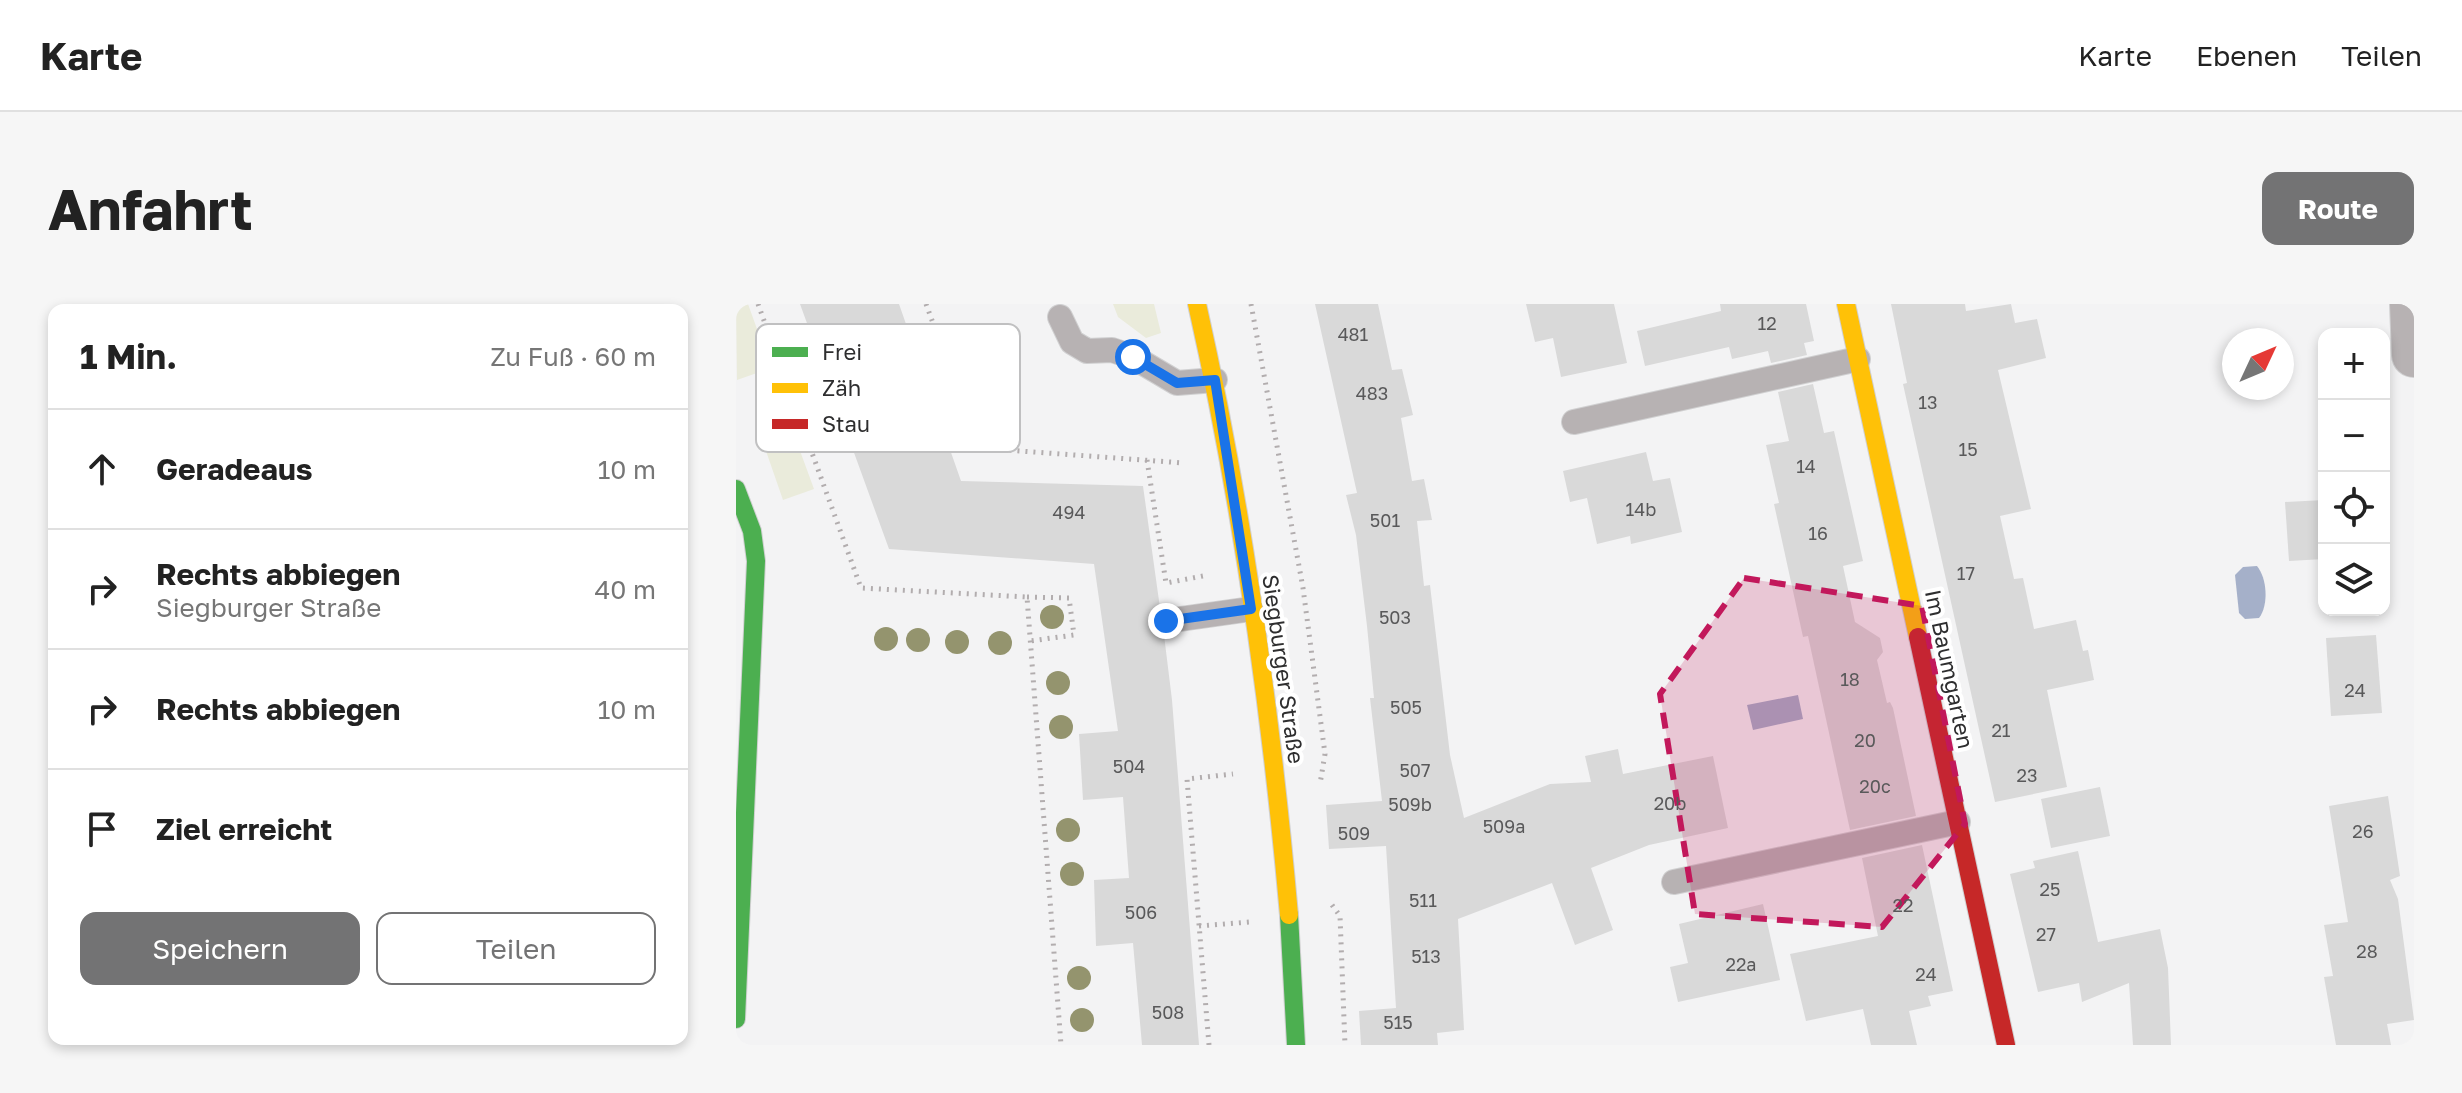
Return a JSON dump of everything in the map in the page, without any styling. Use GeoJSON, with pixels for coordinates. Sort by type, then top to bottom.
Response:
{"type":"FeatureCollection","features":[{"type":"Feature","properties":{"kind":"street","name":"Siegburger Straße"},"geometry":{"type":"LineString","coordinates":[[1197,304],[1215,380],[1269,726],[1284,863],[1296,1045]]}},
{"type":"Feature","properties":{"kind":"street","name":"Im Baumgarten"},"geometry":{"type":"LineString","coordinates":[[1846,304],[2006,1045]]}},
{"type":"Feature","properties":{"kind":"street"},"geometry":{"type":"LineString","coordinates":[[2412,304],[2414,355]]}},
{"type":"Feature","properties":{"kind":"street"},"geometry":{"type":"LineString","coordinates":[[736,489],[752,531],[756,561],[736,1019]]}},
{"type":"Feature","properties":{"kind":"lane"},"geometry":{"type":"LineString","coordinates":[[1060,317],[1072,342],[1087,351],[1112,350],[1133,357],[1177,383],[1215,380]]}},
{"type":"Feature","properties":{"kind":"lane"},"geometry":{"type":"LineString","coordinates":[[1574,422],[1858,359]]}},
{"type":"Feature","properties":{"kind":"lane"},"geometry":{"type":"LineString","coordinates":[[1166,621],[1251,609]]}},
{"type":"Feature","properties":{"kind":"lane"},"geometry":{"type":"LineString","coordinates":[[1674,882],[1958,822]]}},
{"type":"Feature","properties":{"kind":"path"},"geometry":{"type":"LineString","coordinates":[[758,304],[765,324]]}},
{"type":"Feature","properties":{"kind":"path"},"geometry":{"type":"LineString","coordinates":[[926,304],[933,324]]}},
{"type":"Feature","properties":{"kind":"path"},"geometry":{"type":"LineString","coordinates":[[1251,304],[1303,588],[1324,769]]}},
{"type":"Feature","properties":{"kind":"path"},"geometry":{"type":"LineString","coordinates":[[1020,451],[1196,464]]}},
{"type":"Feature","properties":{"kind":"path"},"geometry":{"type":"LineString","coordinates":[[812,452],[861,588],[1069,598],[1074,635],[1030,641]]}},
{"type":"Feature","properties":{"kind":"path"},"geometry":{"type":"LineString","coordinates":[[1147,460],[1166,583],[1217,574]]}},
{"type":"Feature","properties":{"kind":"path"},"geometry":{"type":"LineString","coordinates":[[1027,597],[1061,1045]]}},
{"type":"Feature","properties":{"kind":"path"},"geometry":{"type":"LineString","coordinates":[[1209,1045],[1187,779],[1242,773]]}},
{"type":"Feature","properties":{"kind":"path"},"geometry":{"type":"LineString","coordinates":[[1199,926],[1251,922]]}},
{"type":"Feature","properties":{"kind":"highlighted area"},"geometry":{"type":"Polygon","coordinates":[[[1744,578],[1922,606],[1965,824],[1882,927],[1695,914],[1660,694],[1744,578]]]}},
{"type":"Feature","properties":{"kind":"green space"},"geometry":{"type":"Polygon","coordinates":[[[736,304],[748,304],[756,326],[756,373],[737,380],[736,304]]]}},
{"type":"Feature","properties":{"kind":"green space"},"geometry":{"type":"Polygon","coordinates":[[[1113,304],[1154,304],[1161,333],[1146,338],[1118,317],[1113,304]]]}},
{"type":"Feature","properties":{"kind":"green space"},"geometry":{"type":"Polygon","coordinates":[[[766,452],[800,452],[814,489],[783,500],[766,452]]]}},
{"type":"Feature","properties":{"kind":"water"},"geometry":{"type":"Polygon","coordinates":[[[2257,566],[2265,584],[2264,606],[2259,618],[2245,619],[2239,613],[2235,575],[2243,567],[2257,566]]]}},
{"type":"Feature","properties":{"kind":"water"},"geometry":{"type":"Polygon","coordinates":[[[1798,695],[1803,719],[1753,730],[1747,705],[1798,695]]]}},
{"type":"Feature","properties":{"kind":"building"},"geometry":{"type":"Polygon","coordinates":[[[800,304],[899,304],[906,324],[807,324],[800,304]]]}},
{"type":"Feature","properties":{"kind":"building"},"geometry":{"type":"Polygon","coordinates":[[[1315,304],[1378,304],[1392,370],[1402,369],[1413,415],[1401,418],[1412,481],[1424,479],[1432,520],[1417,521],[1424,586],[1430,585],[1450,755],[1464,818],[1550,784],[1591,782],[1585,756],[1618,749],[1623,774],[1713,756],[1728,828],[1649,845],[1591,868],[1613,930],[1575,945],[1552,883],[1458,919],[1464,1030],[1437,1033],[1438,1045],[1361,1045],[1359,1011],[1396,1008],[1386,846],[1329,849],[1326,805],[1382,801],[1370,698],[1374,698],[1367,626],[1356,535],[1346,495],[1357,493],[1315,304]]]}},
{"type":"Feature","properties":{"kind":"building"},"geometry":{"type":"Polygon","coordinates":[[[1526,304],[1614,304],[1627,363],[1561,377],[1553,338],[1535,342],[1526,304]]]}},
{"type":"Feature","properties":{"kind":"building"},"geometry":{"type":"Polygon","coordinates":[[[1720,304],[1806,304],[1814,341],[1804,343],[1807,355],[1771,363],[1768,351],[1732,359],[1729,347],[1645,366],[1637,331],[1721,311],[1720,304]]]}},
{"type":"Feature","properties":{"kind":"building"},"geometry":{"type":"Polygon","coordinates":[[[1891,304],[1965,304],[1966,311],[2011,304],[2015,323],[2037,319],[2046,358],[1998,370],[2031,509],[2000,516],[2014,579],[2023,578],[2034,629],[2076,620],[2083,651],[2088,650],[2094,680],[2047,690],[2067,787],[1995,802],[1903,384],[1907,383],[1891,304]]]}},
{"type":"Feature","properties":{"kind":"building"},"geometry":{"type":"Polygon","coordinates":[[[1813,384],[1824,433],[1834,431],[1863,561],[1843,566],[1855,622],[1880,638],[1883,652],[1877,660],[1887,703],[1890,702],[1893,708],[1916,816],[1850,830],[1808,636],[1803,637],[1774,504],[1779,503],[1766,445],[1789,441],[1778,392],[1813,384]]]}},
{"type":"Feature","properties":{"kind":"building"},"geometry":{"type":"Polygon","coordinates":[[[854,452],[951,452],[961,481],[1143,486],[1160,608],[1152,615],[1151,622],[1155,631],[1164,635],[1172,700],[1199,1045],[1142,1045],[1133,943],[1096,946],[1094,880],[1129,878],[1123,797],[1083,800],[1079,734],[1118,731],[1094,564],[889,549],[854,452]]]}},
{"type":"Feature","properties":{"kind":"building"},"geometry":{"type":"Polygon","coordinates":[[[1646,452],[1653,481],[1670,478],[1682,532],[1631,544],[1630,536],[1597,544],[1587,498],[1570,502],[1563,471],[1646,452]]]}},
{"type":"Feature","properties":{"kind":"building"},"geometry":{"type":"Polygon","coordinates":[[[2318,500],[2318,559],[2289,561],[2285,502],[2318,500]]]}},
{"type":"Feature","properties":{"kind":"building"},"geometry":{"type":"Polygon","coordinates":[[[2376,635],[2382,713],[2331,716],[2326,638],[2376,635]]]}},
{"type":"Feature","properties":{"kind":"building"},"geometry":{"type":"Polygon","coordinates":[[[2100,787],[2110,836],[2051,848],[2041,799],[2100,787]]]}},
{"type":"Feature","properties":{"kind":"building"},"geometry":{"type":"Polygon","coordinates":[[[2388,796],[2400,876],[2390,880],[2398,899],[2414,1020],[2387,1024],[2391,1045],[2336,1045],[2324,977],[2333,976],[2324,925],[2348,922],[2329,806],[2388,796]]]}},
{"type":"Feature","properties":{"kind":"building"},"geometry":{"type":"Polygon","coordinates":[[[1922,845],[1953,991],[1928,996],[1931,1006],[1909,1011],[1917,1045],[1871,1045],[1863,1009],[1806,1021],[1790,954],[1878,936],[1862,858],[1922,845]]]}},
{"type":"Feature","properties":{"kind":"building"},"geometry":{"type":"Polygon","coordinates":[[[2078,851],[2098,942],[2160,929],[2168,968],[2171,1045],[2133,1045],[2129,983],[2082,1002],[2079,983],[2038,992],[2010,874],[2035,868],[2033,861],[2078,851]]]}},
{"type":"Feature","properties":{"kind":"building"},"geometry":{"type":"Polygon","coordinates":[[[1763,904],[1780,980],[1678,1002],[1670,967],[1688,963],[1679,924],[1763,904]]]}},
{"type":"Feature","properties":{"kind":"traffic: fast"},"geometry":{"type":"LineString","coordinates":[[736,489],[752,531],[756,561],[736,1019]]}},
{"type":"Feature","properties":{"kind":"traffic: fast"},"geometry":{"type":"LineString","coordinates":[[1289,915],[1296,1045]]}},
{"type":"Feature","properties":{"kind":"traffic: slow"},"geometry":{"type":"LineString","coordinates":[[1197,304],[1228,455],[1253,608],[1289,915]]}},
{"type":"Feature","properties":{"kind":"traffic: slow"},"geometry":{"type":"LineString","coordinates":[[1846,304],[1918,637]]}},
{"type":"Feature","properties":{"kind":"traffic: jam"},"geometry":{"type":"LineString","coordinates":[[1918,637],[2006,1045]]}},
{"type":"Feature","properties":{"kind":"route"},"geometry":{"type":"LineString","coordinates":[[1133,357],[1177,383],[1215,380],[1251,609],[1166,621]]}}]}
